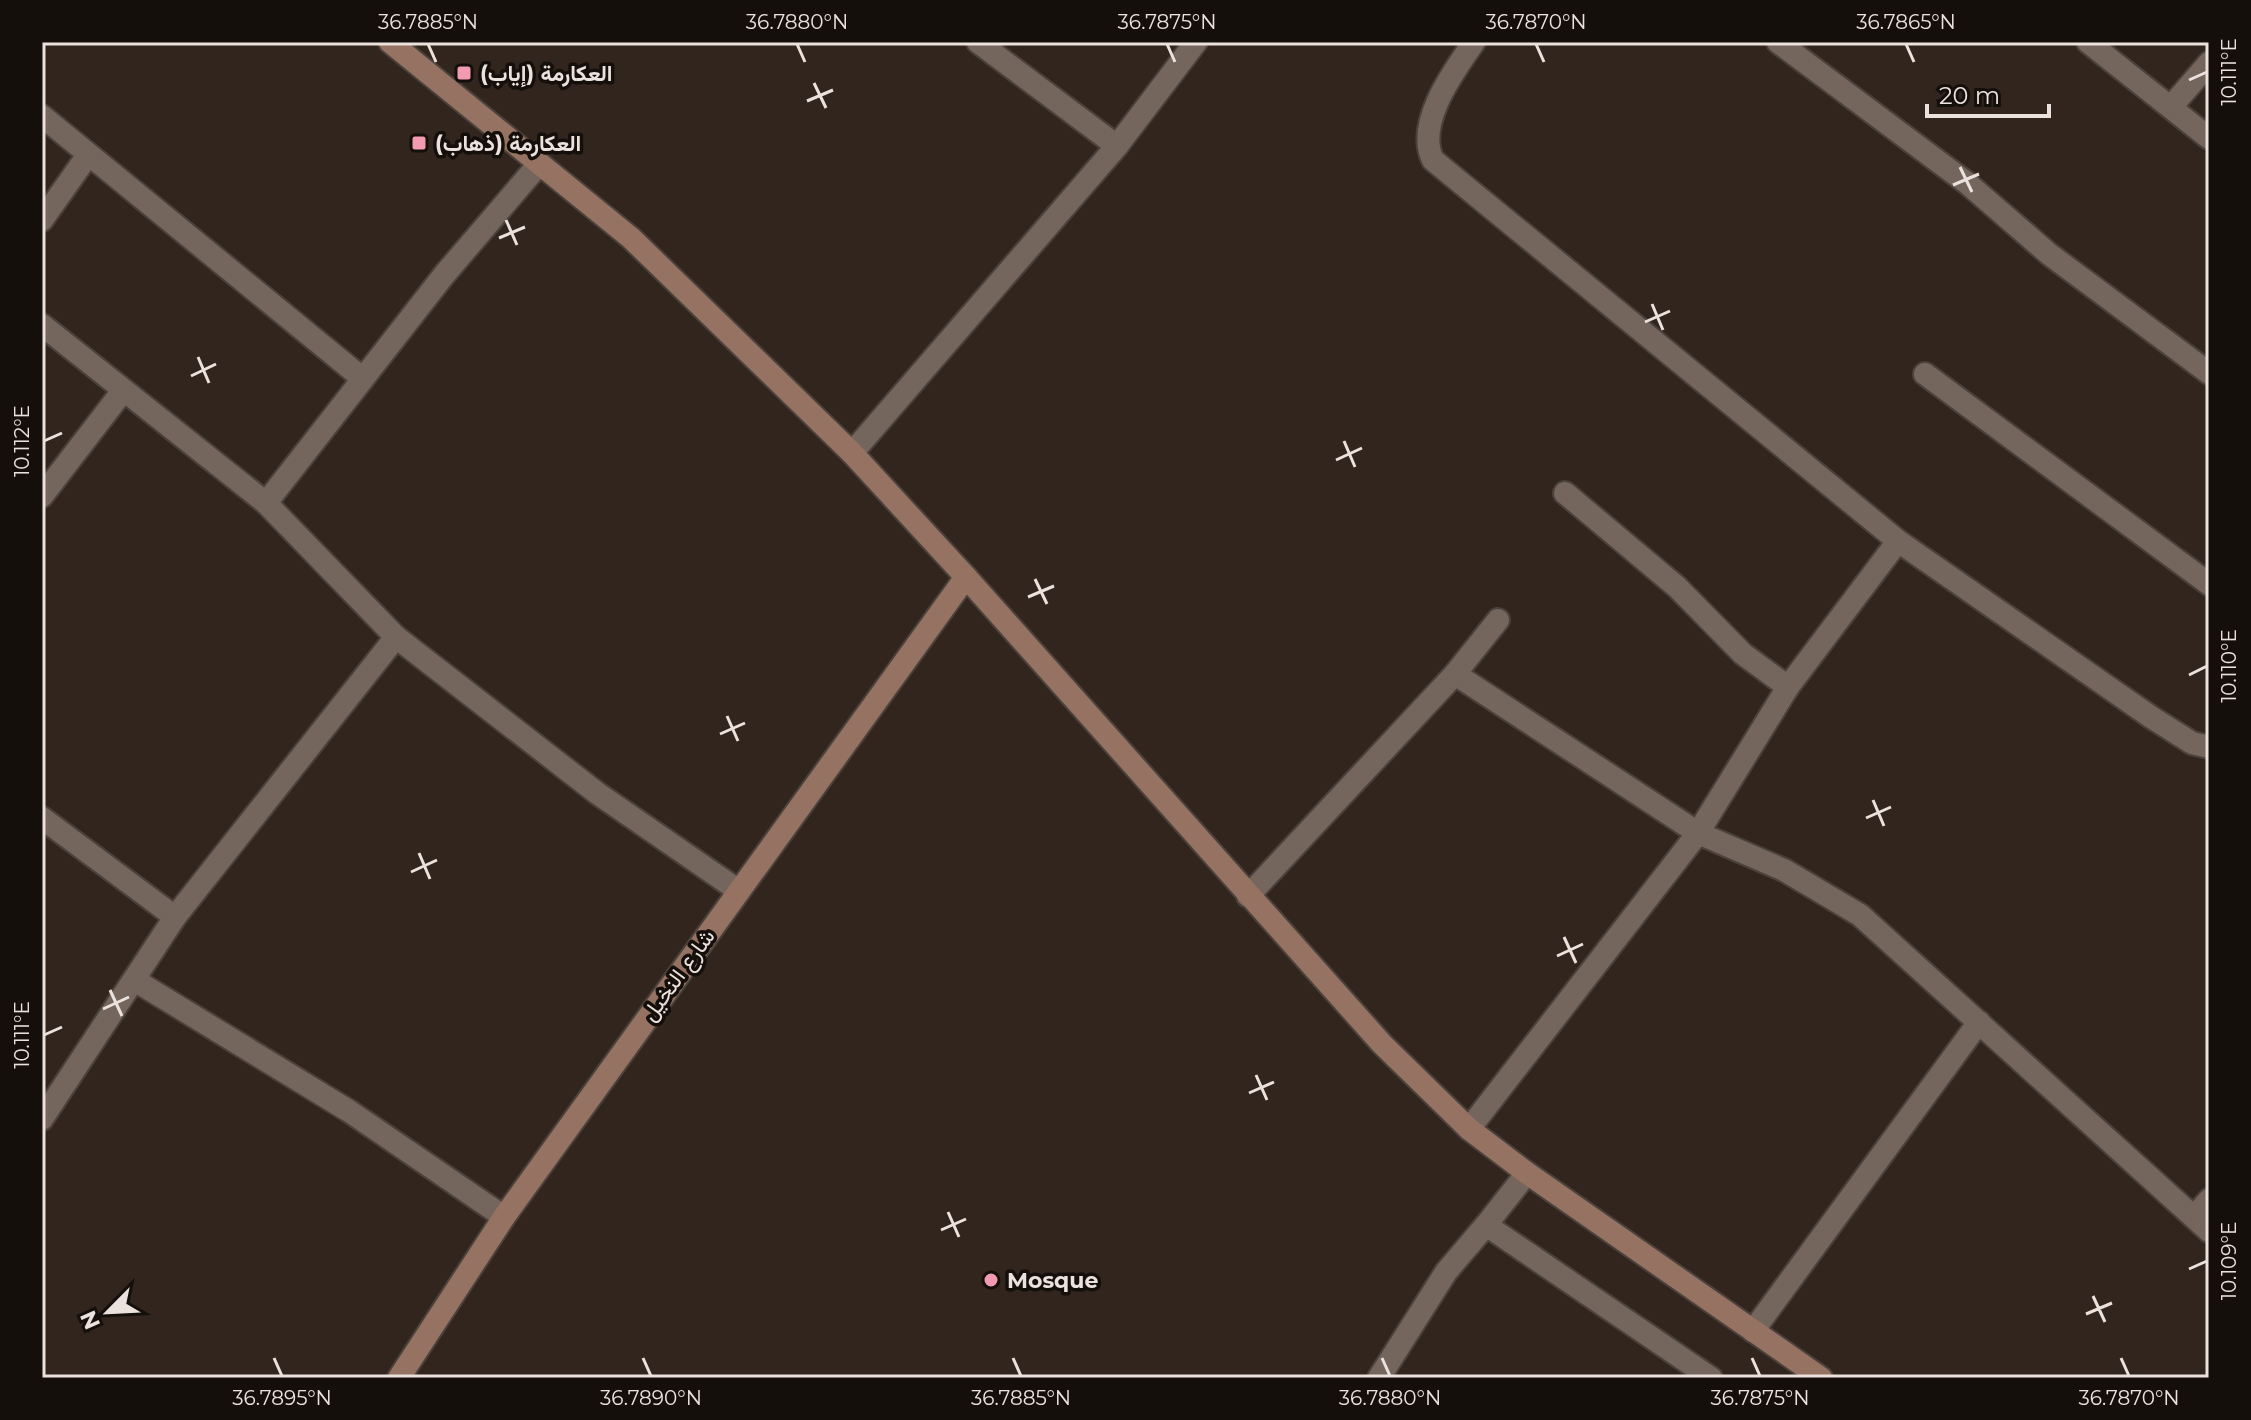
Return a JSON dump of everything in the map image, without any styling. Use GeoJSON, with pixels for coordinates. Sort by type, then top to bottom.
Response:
{"type":"FeatureCollection","features":[{"type":"Feature","properties":{"kind":"main road"},"geometry":{"type":"LineString","coordinates":[[390,42],[631,238],[852,453],[1382,1044],[1469,1129],[1527,1173],[1821,1378]]}},
{"type":"Feature","properties":{"kind":"main road","name":"شارع النخيل"},"geometry":{"type":"LineString","coordinates":[[399,1378],[504,1217],[966,577]]}},
{"type":"Feature","properties":{"kind":"street"},"geometry":{"type":"LineString","coordinates":[[978,42],[1117,146]]}},
{"type":"Feature","properties":{"kind":"street"},"geometry":{"type":"LineString","coordinates":[[852,453],[1117,146],[1196,42]]}},
{"type":"Feature","properties":{"kind":"street"},"geometry":{"type":"LineString","coordinates":[[1778,42],[1967,183],[2049,254],[2209,373]]}},
{"type":"Feature","properties":{"kind":"street"},"geometry":{"type":"LineString","coordinates":[[2088,42],[2209,138]]}},
{"type":"Feature","properties":{"kind":"street"},"geometry":{"type":"LineString","coordinates":[[1470,43],[1428,121],[1427,148],[1433,160],[1898,541],[2069,663],[2192,743],[2209,747]]}},
{"type":"Feature","properties":{"kind":"street"},"geometry":{"type":"LineString","coordinates":[[2171,107],[2209,63]]}},
{"type":"Feature","properties":{"kind":"street"},"geometry":{"type":"LineString","coordinates":[[42,116],[362,378]]}},
{"type":"Feature","properties":{"kind":"street"},"geometry":{"type":"LineString","coordinates":[[42,220],[88,155]]}},
{"type":"Feature","properties":{"kind":"street"},"geometry":{"type":"LineString","coordinates":[[266,503],[362,378],[539,164]]}},
{"type":"Feature","properties":{"kind":"street"},"geometry":{"type":"LineString","coordinates":[[42,325],[122,392],[266,503],[396,637],[597,793],[739,891]]}},
{"type":"Feature","properties":{"kind":"street"},"geometry":{"type":"LineString","coordinates":[[1925,374],[2209,584]]}},
{"type":"Feature","properties":{"kind":"street"},"geometry":{"type":"LineString","coordinates":[[42,496],[122,392]]}},
{"type":"Feature","properties":{"kind":"street"},"geometry":{"type":"LineString","coordinates":[[1565,493],[1677,587],[1743,654],[1788,687]]}},
{"type":"Feature","properties":{"kind":"street"},"geometry":{"type":"LineString","coordinates":[[1469,1129],[1698,833],[1788,687],[1898,541]]}},
{"type":"Feature","properties":{"kind":"street"},"geometry":{"type":"LineString","coordinates":[[1248,896],[1455,674],[1498,620]]}},
{"type":"Feature","properties":{"kind":"street"},"geometry":{"type":"LineString","coordinates":[[46,1105],[136,981],[175,917],[396,637]]}},
{"type":"Feature","properties":{"kind":"street"},"geometry":{"type":"LineString","coordinates":[[1455,674],[1698,833],[1784,870],[1860,915],[2201,1224],[2209,1200]]}},
{"type":"Feature","properties":{"kind":"street"},"geometry":{"type":"LineString","coordinates":[[42,818],[175,917]]}},
{"type":"Feature","properties":{"kind":"street"},"geometry":{"type":"LineString","coordinates":[[136,981],[349,1111],[504,1217]]}},
{"type":"Feature","properties":{"kind":"street"},"geometry":{"type":"LineString","coordinates":[[1753,1331],[1979,1022]]}},
{"type":"Feature","properties":{"kind":"street"},"geometry":{"type":"LineString","coordinates":[[1379,1378],[1446,1272],[1527,1173]]}},
{"type":"Feature","properties":{"kind":"street"},"geometry":{"type":"LineString","coordinates":[[1486,1225],[1711,1378]]}},
{"type":"Feature","properties":{"kind":"place","name":"العكارمة (إياب)"},"geometry":{"type":"Point","coordinates":[464,73]}},
{"type":"Feature","properties":{"kind":"place","name":"العكارمة (ذهاب)"},"geometry":{"type":"Point","coordinates":[419,143]}},
{"type":"Feature","properties":{"kind":"place","name":"Mosque"},"geometry":{"type":"Point","coordinates":[991,1280]}}]}
